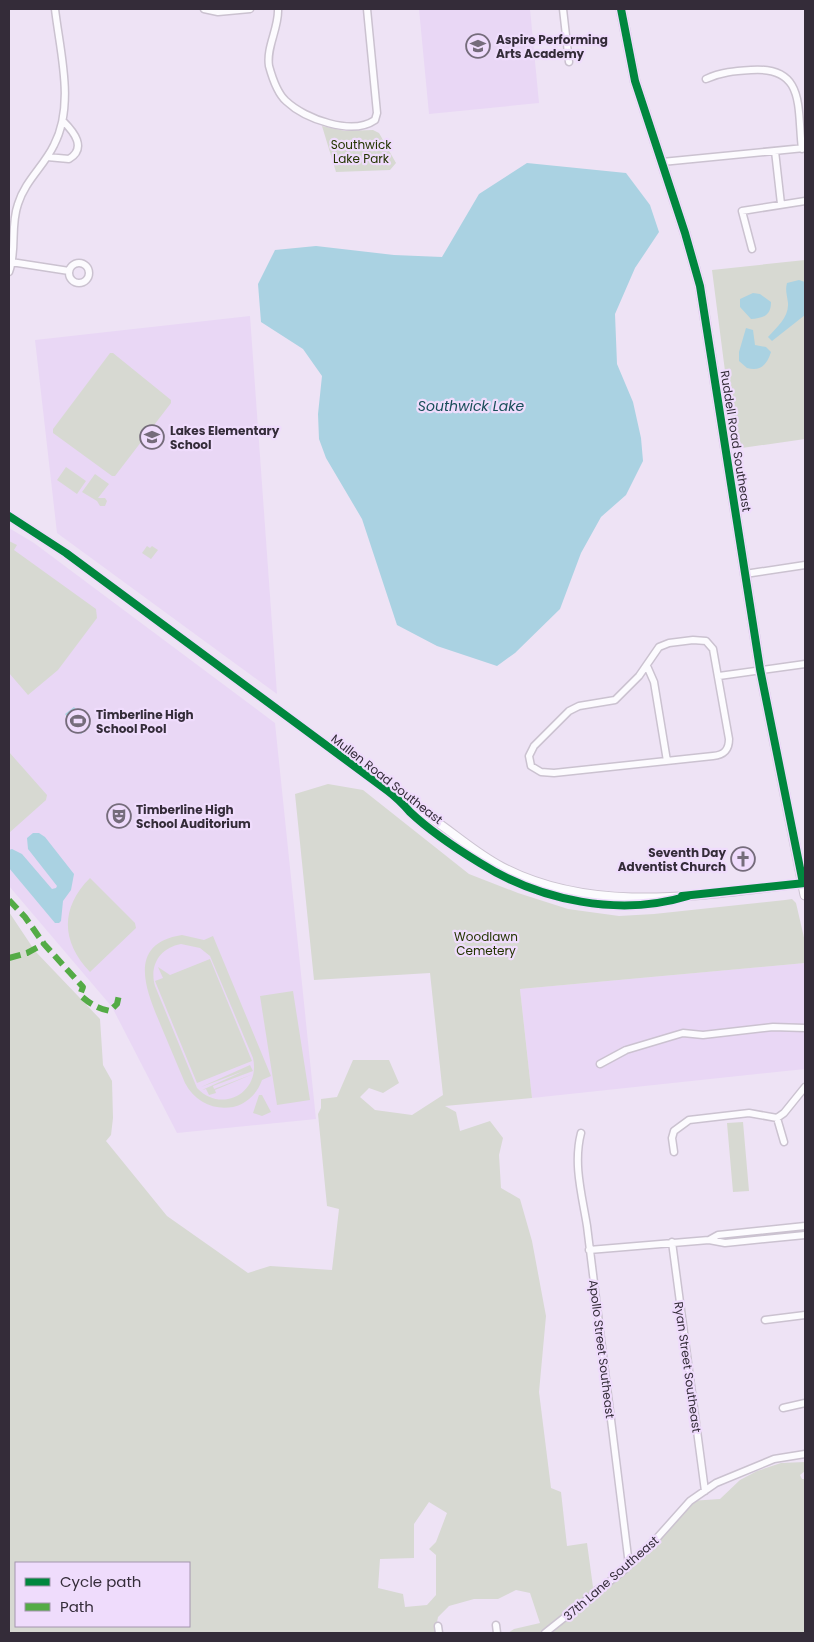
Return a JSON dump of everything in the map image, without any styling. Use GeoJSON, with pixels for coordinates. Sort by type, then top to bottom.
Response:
{"type":"FeatureCollection","features":[{"type":"Feature","properties":{"kind":"main road","name":"Ruddell Road Southeast"},"geometry":{"type":"LineString","coordinates":[[621,9],[631,67],[700,286],[760,669],[805,895]]}},
{"type":"Feature","properties":{"kind":"street"},"geometry":{"type":"LineString","coordinates":[[9,272],[13,220],[18,204],[31,179],[54,145],[63,121],[64,87],[55,9]]}},
{"type":"Feature","properties":{"kind":"street"},"geometry":{"type":"LineString","coordinates":[[204,9],[218,12],[250,9]]}},
{"type":"Feature","properties":{"kind":"street"},"geometry":{"type":"LineString","coordinates":[[278,9],[277,25],[269,64],[275,83],[285,100],[303,114],[322,122],[353,127],[376,120],[377,113],[367,9]]}},
{"type":"Feature","properties":{"kind":"street"},"geometry":{"type":"LineString","coordinates":[[563,9],[569,62]]}},
{"type":"Feature","properties":{"kind":"street"},"geometry":{"type":"LineString","coordinates":[[662,162],[803,148],[794,88],[785,75],[768,69],[723,72],[706,79]]}},
{"type":"Feature","properties":{"kind":"street"},"geometry":{"type":"LineString","coordinates":[[47,157],[69,159],[78,151],[79,146],[73,131],[63,121]]}},
{"type":"Feature","properties":{"kind":"street"},"geometry":{"type":"LineString","coordinates":[[775,151],[781,204]]}},
{"type":"Feature","properties":{"kind":"street"},"geometry":{"type":"LineString","coordinates":[[752,249],[742,210],[805,201]]}},
{"type":"Feature","properties":{"kind":"street"},"geometry":{"type":"LineString","coordinates":[[11,262],[69,271]]}},
{"type":"Feature","properties":{"kind":"street","name":"Mullen Road Southeast"},"geometry":{"type":"LineString","coordinates":[[9,516],[66,552],[402,802],[415,807],[484,857],[518,875],[548,886],[595,896],[638,898],[688,896],[804,883]]}},
{"type":"Feature","properties":{"kind":"street"},"geometry":{"type":"LineString","coordinates":[[745,574],[805,565]]}},
{"type":"Feature","properties":{"kind":"street"},"geometry":{"type":"LineString","coordinates":[[701,640],[710,644],[713,649],[719,676],[729,738],[727,750],[720,755],[547,772],[531,766],[529,759],[534,746],[569,711],[579,706],[615,700],[647,666],[655,652],[663,644],[701,640]]}},
{"type":"Feature","properties":{"kind":"street"},"geometry":{"type":"LineString","coordinates":[[719,676],[805,664]]}},
{"type":"Feature","properties":{"kind":"street"},"geometry":{"type":"LineString","coordinates":[[647,666],[654,682],[667,761]]}},
{"type":"Feature","properties":{"kind":"street"},"geometry":{"type":"LineString","coordinates":[[600,1064],[626,1050],[683,1033],[703,1035],[773,1026],[805,1028]]}},
{"type":"Feature","properties":{"kind":"street"},"geometry":{"type":"LineString","coordinates":[[674,1152],[672,1138],[674,1131],[689,1120],[749,1113],[777,1118],[784,1113],[805,1087]]}},
{"type":"Feature","properties":{"kind":"street"},"geometry":{"type":"LineString","coordinates":[[777,1118],[784,1142]]}},
{"type":"Feature","properties":{"kind":"street","name":"Apollo Street Southeast"},"geometry":{"type":"LineString","coordinates":[[582,1133],[577,1149],[578,1176],[629,1565]]}},
{"type":"Feature","properties":{"kind":"street"},"geometry":{"type":"LineString","coordinates":[[709,1240],[718,1236],[805,1226]]}},
{"type":"Feature","properties":{"kind":"street"},"geometry":{"type":"LineString","coordinates":[[589,1250],[709,1240],[725,1243],[805,1235]]}},
{"type":"Feature","properties":{"kind":"street","name":"Ryan Street Southeast"},"geometry":{"type":"LineString","coordinates":[[672,1242],[705,1491]]}},
{"type":"Feature","properties":{"kind":"street"},"geometry":{"type":"LineString","coordinates":[[765,1320],[805,1315]]}},
{"type":"Feature","properties":{"kind":"street"},"geometry":{"type":"LineString","coordinates":[[783,1408],[805,1403]]}},
{"type":"Feature","properties":{"kind":"street","name":"37th Lane Southeast"},"geometry":{"type":"LineString","coordinates":[[545,1633],[575,1612],[629,1565],[657,1538],[690,1501],[716,1483],[774,1459],[805,1454]]}},
{"type":"Feature","properties":{"kind":"street"},"geometry":{"type":"LineString","coordinates":[[496,1625],[497,1633]]}},
{"type":"Feature","properties":{"kind":"street"},"geometry":{"type":"LineString","coordinates":[[438,1626],[439,1633]]}},
{"type":"Feature","properties":{"kind":"shaded area","name":"Aspire Performing Arts Academy"},"geometry":{"type":"Polygon","coordinates":[[[419,9],[530,9],[539,103],[429,114],[419,9]]]}},
{"type":"Feature","properties":{"kind":"shaded area","name":"Lakes Elementary School"},"geometry":{"type":"Polygon","coordinates":[[[250,316],[277,694],[57,533],[35,340],[250,316]]]}},
{"type":"Feature","properties":{"kind":"shaded area"},"geometry":{"type":"Polygon","coordinates":[[[9,528],[34,543],[275,723],[316,1119],[177,1133],[112,1007],[9,886],[9,528]]]}},
{"type":"Feature","properties":{"kind":"shaded area"},"geometry":{"type":"Polygon","coordinates":[[[805,963],[805,1069],[532,1098],[520,989],[805,963]]]}},
{"type":"Feature","properties":{"kind":"green space","name":"Southwick Lake Park"},"geometry":{"type":"Polygon","coordinates":[[[322,126],[345,131],[373,130],[379,133],[396,163],[390,170],[336,172],[322,126]]]}},
{"type":"Feature","properties":{"kind":"green space"},"geometry":{"type":"Polygon","coordinates":[[[805,260],[805,439],[735,449],[712,270],[805,260]]]}},
{"type":"Feature","properties":{"kind":"green space"},"geometry":{"type":"Polygon","coordinates":[[[110,353],[113,353],[171,400],[171,403],[115,476],[112,476],[53,433],[53,429],[110,353]]]}},
{"type":"Feature","properties":{"kind":"green space"},"geometry":{"type":"Polygon","coordinates":[[[66,467],[86,481],[77,494],[57,480],[66,467]]]}},
{"type":"Feature","properties":{"kind":"green space"},"geometry":{"type":"Polygon","coordinates":[[[95,474],[109,484],[98,498],[105,498],[107,501],[105,506],[100,506],[97,501],[82,492],[95,474]]]}},
{"type":"Feature","properties":{"kind":"green space"},"geometry":{"type":"Polygon","coordinates":[[[9,541],[17,545],[14,550],[96,609],[97,618],[58,670],[28,695],[9,673],[9,541]]]}},
{"type":"Feature","properties":{"kind":"green space"},"geometry":{"type":"Polygon","coordinates":[[[147,546],[150,548],[152,546],[158,550],[151,559],[142,553],[147,546]]]}},
{"type":"Feature","properties":{"kind":"green space"},"geometry":{"type":"Polygon","coordinates":[[[9,752],[47,795],[46,800],[9,833],[9,752]]]}},
{"type":"Feature","properties":{"kind":"green space","name":"Woodlawn Cemetery"},"geometry":{"type":"Polygon","coordinates":[[[328,784],[363,790],[469,874],[518,893],[568,909],[619,916],[792,899],[796,903],[805,942],[805,963],[520,989],[532,1098],[445,1106],[456,1112],[460,1131],[490,1121],[503,1138],[499,1155],[501,1188],[520,1199],[532,1241],[546,1316],[539,1392],[551,1488],[561,1492],[567,1546],[587,1543],[593,1587],[624,1570],[690,1501],[720,1499],[740,1480],[757,1471],[781,1463],[805,1462],[805,1471],[800,1475],[802,1479],[805,1479],[805,1633],[508,1633],[514,1629],[540,1623],[530,1593],[516,1590],[498,1599],[474,1599],[449,1606],[438,1617],[435,1633],[9,1633],[9,912],[35,951],[100,1019],[103,1065],[112,1081],[113,1118],[111,1135],[106,1141],[167,1216],[248,1273],[270,1266],[332,1270],[339,1209],[327,1206],[318,1114],[321,1108],[321,1099],[337,1097],[353,1060],[389,1060],[399,1083],[383,1093],[369,1088],[360,1097],[375,1110],[412,1115],[443,1095],[430,973],[314,980],[295,794],[328,784]],[[429,1502],[414,1524],[414,1558],[380,1559],[378,1588],[403,1594],[405,1607],[427,1605],[436,1595],[436,1555],[429,1549],[436,1542],[447,1513],[429,1502]]]}},
{"type":"Feature","properties":{"kind":"green space"},"geometry":{"type":"Polygon","coordinates":[[[90,878],[135,923],[136,928],[90,972],[80,961],[74,949],[69,937],[68,925],[73,901],[80,889],[90,878]]]}},
{"type":"Feature","properties":{"kind":"green space"},"geometry":{"type":"Polygon","coordinates":[[[182,935],[204,940],[213,936],[271,1076],[262,1080],[256,1092],[247,1101],[225,1108],[213,1106],[202,1102],[185,1083],[146,985],[145,971],[147,959],[153,948],[164,940],[182,935]],[[181,944],[167,949],[155,965],[155,986],[197,1088],[207,1096],[227,1099],[237,1096],[245,1090],[251,1081],[254,1070],[253,1058],[210,956],[200,948],[181,944]]]}},
{"type":"Feature","properties":{"kind":"green space"},"geometry":{"type":"Polygon","coordinates":[[[210,959],[252,1061],[197,1083],[155,981],[163,978],[158,967],[170,975],[210,959]]]}},
{"type":"Feature","properties":{"kind":"green space"},"geometry":{"type":"Polygon","coordinates":[[[293,991],[310,1100],[277,1105],[260,996],[293,991]]]}},
{"type":"Feature","properties":{"kind":"green space"},"geometry":{"type":"Polygon","coordinates":[[[250,1065],[253,1071],[213,1086],[214,1089],[253,1074],[215,1090],[216,1093],[209,1095],[206,1089],[202,1090],[244,1071],[201,1087],[250,1065]]]}},
{"type":"Feature","properties":{"kind":"green space"},"geometry":{"type":"Polygon","coordinates":[[[259,1095],[262,1095],[271,1112],[262,1116],[253,1113],[259,1095]]]}},
{"type":"Feature","properties":{"kind":"green space"},"geometry":{"type":"Polygon","coordinates":[[[743,1122],[749,1191],[733,1192],[727,1123],[743,1122]]]}},
{"type":"Feature","properties":{"kind":"water","name":"Southwick Lake"},"geometry":{"type":"Polygon","coordinates":[[[527,163],[626,173],[650,205],[659,232],[635,268],[615,314],[617,364],[633,402],[641,438],[643,461],[626,495],[601,517],[581,553],[560,609],[515,653],[497,666],[437,646],[397,625],[362,519],[326,458],[319,439],[318,414],[322,376],[303,349],[261,322],[258,284],[275,250],[316,246],[394,255],[442,257],[479,194],[527,163]]]}},
{"type":"Feature","properties":{"kind":"water"},"geometry":{"type":"Polygon","coordinates":[[[799,280],[805,282],[805,315],[772,341],[768,337],[782,322],[787,313],[787,283],[799,280]]]}},
{"type":"Feature","properties":{"kind":"water"},"geometry":{"type":"Polygon","coordinates":[[[753,293],[760,294],[771,302],[771,307],[766,315],[751,319],[740,307],[740,299],[753,293]]]}},
{"type":"Feature","properties":{"kind":"water"},"geometry":{"type":"Polygon","coordinates":[[[746,328],[753,330],[755,345],[766,347],[771,352],[765,364],[756,369],[747,368],[739,361],[739,352],[746,328]]]}},
{"type":"Feature","properties":{"kind":"water","name":"Timberline High School Pool"},"geometry":{"type":"Polygon","coordinates":[[[74,707],[90,727],[81,734],[65,714],[74,707]]]}},
{"type":"Feature","properties":{"kind":"water"},"geometry":{"type":"Polygon","coordinates":[[[33,833],[39,833],[45,837],[74,874],[71,890],[63,901],[61,921],[59,923],[55,923],[9,868],[9,850],[12,849],[22,854],[52,889],[56,888],[57,886],[28,849],[27,838],[33,833]]]}},
{"type":"Feature","properties":{"kind":"marked path"},"geometry":{"type":"LineString","coordinates":[[9,900],[25,917],[44,944],[83,987],[80,995],[97,1007],[110,1011],[117,1004],[119,995]]}},
{"type":"Feature","properties":{"kind":"marked path"},"geometry":{"type":"LineString","coordinates":[[9,958],[27,953],[44,944]]}},
{"type":"Feature","properties":{"kind":"cycle path"},"geometry":{"type":"LineString","coordinates":[[621,9],[635,81],[685,233],[700,286],[760,669],[803,883]]}},
{"type":"Feature","properties":{"kind":"cycle path"},"geometry":{"type":"LineString","coordinates":[[9,516],[66,553],[388,791],[418,819],[444,839],[471,858],[503,876],[554,896],[608,905],[662,902],[688,896]]}},
{"type":"Feature","properties":{"kind":"cycle path"},"geometry":{"type":"LineString","coordinates":[[682,896],[805,883]]}},
{"type":"Feature","properties":{"kind":"place","name":"Aspire Performing Arts Academy"},"geometry":{"type":"Point","coordinates":[478,46]}},
{"type":"Feature","properties":{"kind":"place","name":"Lakes Elementary School"},"geometry":{"type":"Point","coordinates":[152,437]}},
{"type":"Feature","properties":{"kind":"place","name":"Timberline High School Pool"},"geometry":{"type":"Point","coordinates":[78,721]}},
{"type":"Feature","properties":{"kind":"place","name":"Timberline High School Auditorium"},"geometry":{"type":"Point","coordinates":[119,816]}},
{"type":"Feature","properties":{"kind":"place","name":"Seventh Day Adventist Church"},"geometry":{"type":"Point","coordinates":[743,859]}}]}
